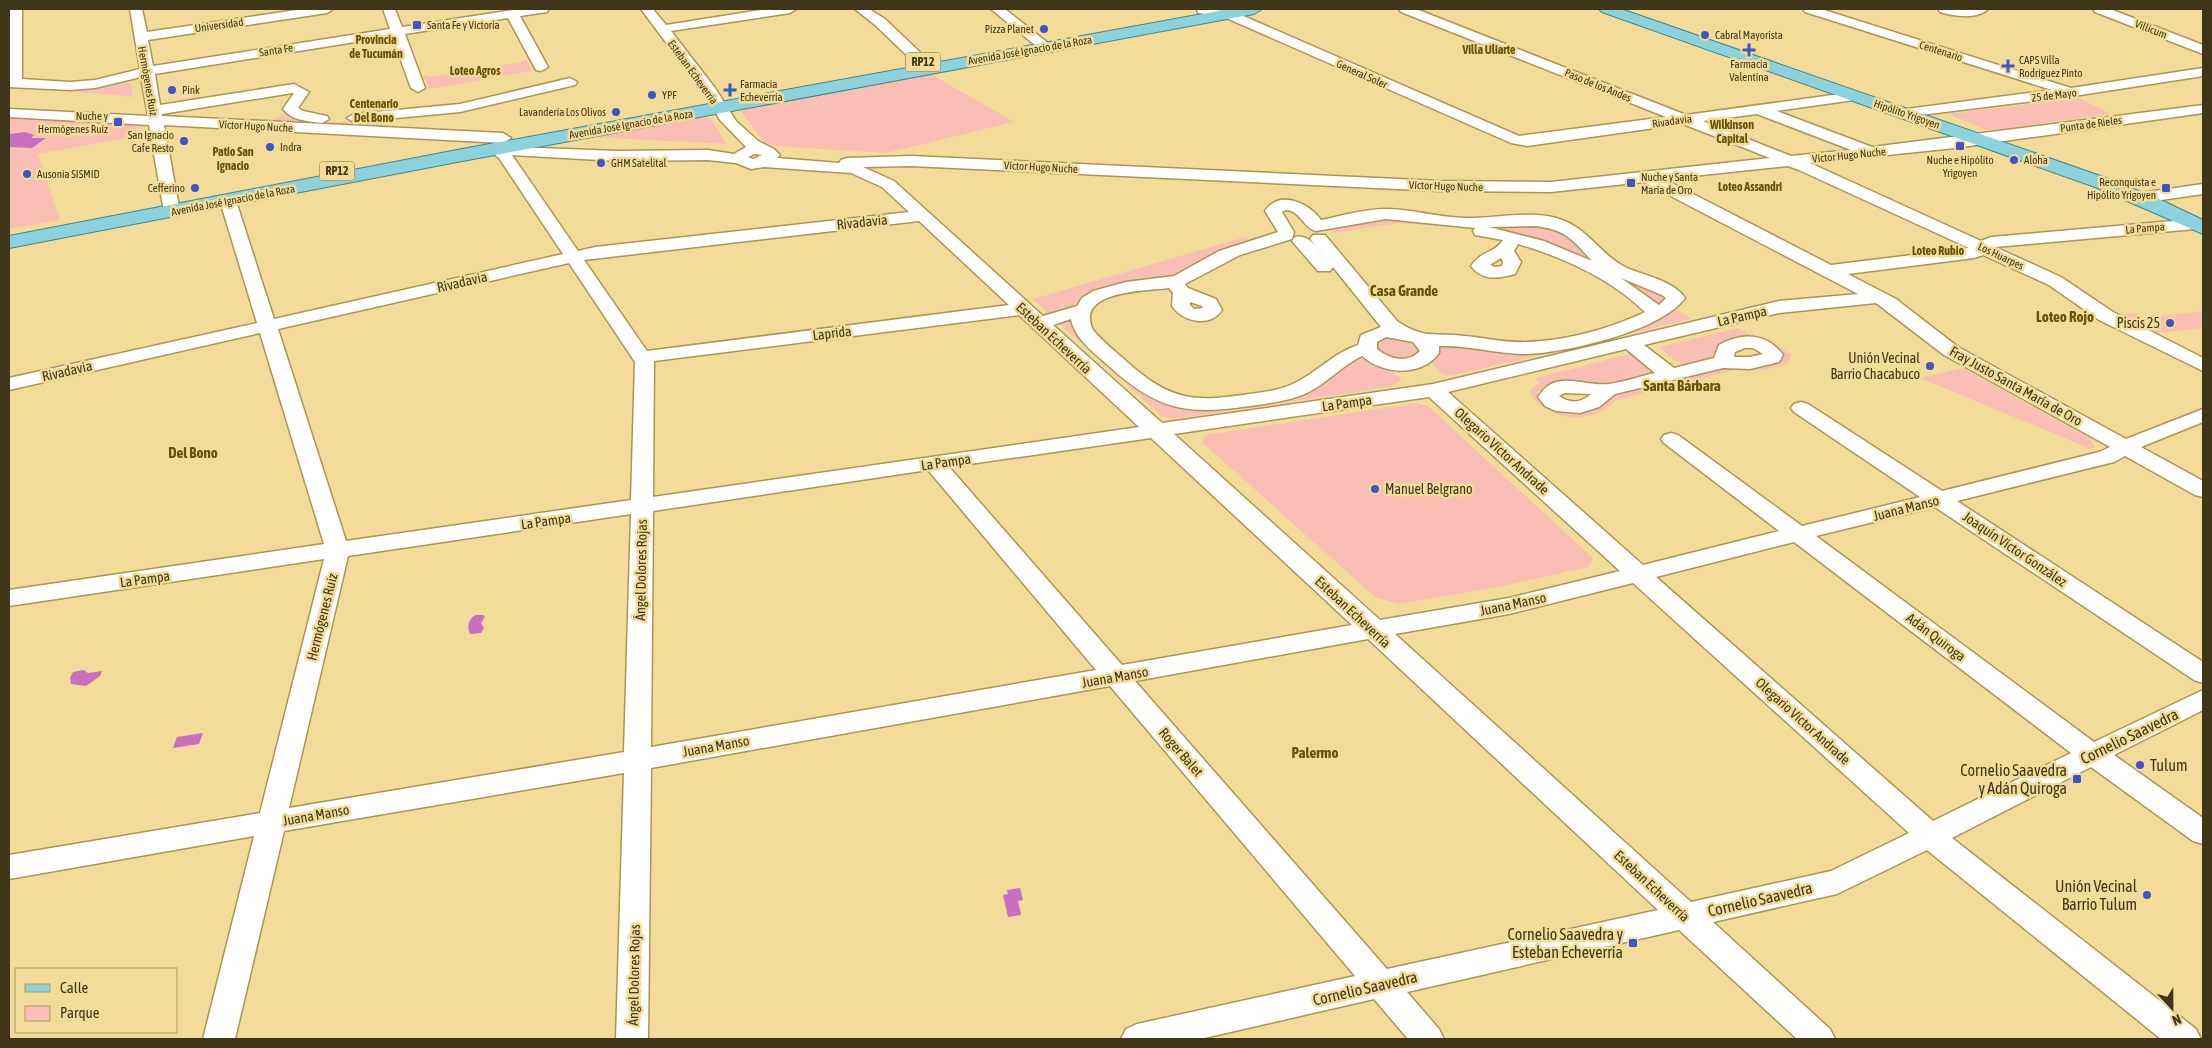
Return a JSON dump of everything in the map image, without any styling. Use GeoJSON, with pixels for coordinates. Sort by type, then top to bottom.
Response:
{"type":"FeatureCollection","features":[{"type":"Feature","properties":{"kind":"main road","name":"Avenida José Ignacio de la Roza"},"geometry":{"type":"LineString","coordinates":[[9,242],[171,208],[499,144],[1214,11],[1254,9]]}},
{"type":"Feature","properties":{"kind":"main road","name":"Hipólito Yrigoyen"},"geometry":{"type":"LineString","coordinates":[[1607,9],[2140,198],[2199,226]]}},
{"type":"Feature","properties":{"kind":"main road","name":"Avenida José Ignacio de la Roza"},"geometry":{"type":"LineString","coordinates":[[716,104],[922,62],[1042,44],[1214,11]]}},
{"type":"Feature","properties":{"kind":"main road","name":"Avenida José Ignacio de la Roza"},"geometry":{"type":"LineString","coordinates":[[9,234],[171,208],[228,201],[499,144]]}},
{"type":"Feature","properties":{"kind":"street"},"geometry":{"type":"LineString","coordinates":[[12,83],[12,37],[16,9]]}},
{"type":"Feature","properties":{"kind":"street","name":"Hermógenes Ruiz"},"geometry":{"type":"LineString","coordinates":[[136,9],[171,208]]}},
{"type":"Feature","properties":{"kind":"street","name":"Universidad"},"geometry":{"type":"LineString","coordinates":[[140,36],[327,9]]}},
{"type":"Feature","properties":{"kind":"street"},"geometry":{"type":"LineString","coordinates":[[388,9],[398,31],[418,88]]}},
{"type":"Feature","properties":{"kind":"street","name":"Santa Fe"},"geometry":{"type":"LineString","coordinates":[[12,83],[82,86],[119,80],[167,67],[542,9]]}},
{"type":"Feature","properties":{"kind":"street","name":"Esteban Echeverría"},"geometry":{"type":"LineString","coordinates":[[647,9],[710,91],[716,104],[740,136],[765,155],[858,162],[880,172],[886,178],[888,184]]}},
{"type":"Feature","properties":{"kind":"street"},"geometry":{"type":"LineString","coordinates":[[662,29],[790,9]]}},
{"type":"Feature","properties":{"kind":"street"},"geometry":{"type":"LineString","coordinates":[[861,9],[880,22],[922,62]]}},
{"type":"Feature","properties":{"kind":"street"},"geometry":{"type":"LineString","coordinates":[[998,9],[1042,44]]}},
{"type":"Feature","properties":{"kind":"street","name":"Paso de los Andes"},"geometry":{"type":"LineString","coordinates":[[1405,9],[1791,161]]}},
{"type":"Feature","properties":{"kind":"street","name":"Centenario"},"geometry":{"type":"LineString","coordinates":[[1809,9],[2074,92]]}},
{"type":"Feature","properties":{"kind":"street"},"geometry":{"type":"LineString","coordinates":[[1950,11],[1982,9]]}},
{"type":"Feature","properties":{"kind":"street","name":"Villicum"},"geometry":{"type":"LineString","coordinates":[[2099,9],[2203,50]]}},
{"type":"Feature","properties":{"kind":"street","name":"General Soler"},"geometry":{"type":"LineString","coordinates":[[1214,11],[1509,139],[1520,141]]}},
{"type":"Feature","properties":{"kind":"street"},"geometry":{"type":"LineString","coordinates":[[512,14],[540,67]]}},
{"type":"Feature","properties":{"kind":"street","name":"25 de Mayo"},"geometry":{"type":"LineString","coordinates":[[1904,113],[2074,92],[2203,72]]}},
{"type":"Feature","properties":{"kind":"street"},"geometry":{"type":"LineString","coordinates":[[154,116],[294,88],[302,92],[290,109],[300,115],[326,119],[377,117],[473,105],[570,82]]}},
{"type":"Feature","properties":{"kind":"street","name":"Rivadavia"},"geometry":{"type":"LineString","coordinates":[[1520,141],[1854,96]]}},
{"type":"Feature","properties":{"kind":"street"},"geometry":{"type":"LineString","coordinates":[[1759,109],[1872,152]]}},
{"type":"Feature","properties":{"kind":"street","name":"Punta de Rieles"},"geometry":{"type":"LineString","coordinates":[[1978,140],[2203,109]]}},
{"type":"Feature","properties":{"kind":"street","name":"Víctor Hugo Nuche"},"geometry":{"type":"LineString","coordinates":[[9,113],[154,116],[499,144],[617,156],[702,155],[740,157],[751,164],[765,155]]}},
{"type":"Feature","properties":{"kind":"street"},"geometry":{"type":"LineString","coordinates":[[2000,147],[2203,120]]}},
{"type":"Feature","properties":{"kind":"street"},"geometry":{"type":"LineString","coordinates":[[740,136],[740,157]]}},
{"type":"Feature","properties":{"kind":"street","name":"Víctor Hugo Nuche"},"geometry":{"type":"LineString","coordinates":[[831,160],[911,161],[1454,187],[1551,187],[1978,140]]}},
{"type":"Feature","properties":{"kind":"street","name":"Ángel Dolores Rojas"},"geometry":{"type":"LineString","coordinates":[[499,144],[645,362],[632,1039]]}},
{"type":"Feature","properties":{"kind":"street","name":"Esteban Echeverría"},"geometry":{"type":"LineString","coordinates":[[831,160],[888,184],[1819,1039]]}},
{"type":"Feature","properties":{"kind":"street","name":"Víctor Hugo Nuche"},"geometry":{"type":"LineString","coordinates":[[858,162],[911,161]]}},
{"type":"Feature","properties":{"kind":"street","name":"Los Huarpes"},"geometry":{"type":"LineString","coordinates":[[1791,161],[2055,281],[2106,316],[2203,365]]}},
{"type":"Feature","properties":{"kind":"street","name":"Fray Justo Santa María de Oro"},"geometry":{"type":"LineString","coordinates":[[1647,177],[1890,303],[1951,350],[2203,490]]}},
{"type":"Feature","properties":{"kind":"street"},"geometry":{"type":"LineString","coordinates":[[2140,198],[2203,188]]}},
{"type":"Feature","properties":{"kind":"street"},"geometry":{"type":"LineString","coordinates":[[228,201],[338,551]]}},
{"type":"Feature","properties":{"kind":"street"},"geometry":{"type":"LineString","coordinates":[[1319,232],[1370,215],[1386,214],[1464,223],[1534,221],[1556,224],[1575,232],[1598,257],[1618,270],[1675,296],[1672,304],[1633,325],[1578,339],[1527,348],[1457,339],[1424,351],[1409,364],[1396,364],[1379,360],[1370,342],[1374,328],[1306,245],[1291,236],[1273,211],[1283,206],[1296,206],[1306,210],[1319,232],[1390,325],[1399,331],[1412,334],[1424,351],[1432,390]]}},
{"type":"Feature","properties":{"kind":"street","name":"Rivadavia"},"geometry":{"type":"LineString","coordinates":[[9,384],[595,252],[921,216]]}},
{"type":"Feature","properties":{"kind":"street"},"geometry":{"type":"LineString","coordinates":[[1399,331],[1370,342],[1341,358],[1319,377],[1289,393],[1221,403],[1187,404],[1168,399],[1150,390],[1091,339],[1081,325],[1082,310],[1092,298],[1111,290],[1177,287],[1236,250],[1291,236],[1319,232],[1404,226],[1472,230],[1509,244],[1548,248],[1586,263],[1612,279],[1656,313]]}},
{"type":"Feature","properties":{"kind":"street","name":"La Pampa"},"geometry":{"type":"LineString","coordinates":[[1829,271],[1974,253],[1991,242],[2199,226]]}},
{"type":"Feature","properties":{"kind":"street","name":"La Pampa"},"geometry":{"type":"LineString","coordinates":[[9,598],[642,507],[1432,390],[1779,307],[1878,297]]}},
{"type":"Feature","properties":{"kind":"street","name":"Laprida"},"geometry":{"type":"LineString","coordinates":[[642,357],[1082,310]]}},
{"type":"Feature","properties":{"kind":"street"},"geometry":{"type":"LineString","coordinates":[[1578,339],[1594,351]]}},
{"type":"Feature","properties":{"kind":"street"},"geometry":{"type":"LineString","coordinates":[[1636,342],[1676,373]]}},
{"type":"Feature","properties":{"kind":"street"},"geometry":{"type":"LineString","coordinates":[[1608,390],[1722,362]]}},
{"type":"Feature","properties":{"kind":"street"},"geometry":{"type":"LineString","coordinates":[[1396,364],[1432,390]]}},
{"type":"Feature","properties":{"kind":"street","name":"Olegario Víctor Andrade"},"geometry":{"type":"LineString","coordinates":[[1432,390],[1930,835],[2185,1039]]}},
{"type":"Feature","properties":{"kind":"street","name":"Joaquín Víctor González"},"geometry":{"type":"LineString","coordinates":[[1801,408],[2203,674]]}},
{"type":"Feature","properties":{"kind":"street","name":"Juana Manso"},"geometry":{"type":"LineString","coordinates":[[9,867],[638,760],[1509,606],[2106,458],[2203,415]]}},
{"type":"Feature","properties":{"kind":"street","name":"Adán Quiroga"},"geometry":{"type":"LineString","coordinates":[[1671,439],[2092,754],[2203,834]]}},
{"type":"Feature","properties":{"kind":"street","name":"Roger Balet"},"geometry":{"type":"LineString","coordinates":[[934,464],[1428,1039]]}},
{"type":"Feature","properties":{"kind":"street","name":"Hermógenes Ruiz"},"geometry":{"type":"LineString","coordinates":[[219,1039],[338,551]]}},
{"type":"Feature","properties":{"kind":"street","name":"Cornelio Saavedra"},"geometry":{"type":"LineString","coordinates":[[1137,1039],[1837,882],[2203,699]]}},
{"type":"Feature","properties":{"kind":"green space"},"geometry":{"type":"Polygon","coordinates":[[[526,59],[532,71],[429,89],[424,76],[431,77],[522,62],[526,59]]]}},
{"type":"Feature","properties":{"kind":"green space"},"geometry":{"type":"Polygon","coordinates":[[[931,74],[1014,122],[886,153],[773,146],[765,143],[741,112],[744,109],[931,74]]]}},
{"type":"Feature","properties":{"kind":"green space"},"geometry":{"type":"Polygon","coordinates":[[[131,83],[133,97],[70,91],[75,88],[131,83]]]}},
{"type":"Feature","properties":{"kind":"green space"},"geometry":{"type":"Polygon","coordinates":[[[2079,98],[2111,114],[1995,130],[1983,129],[1949,114],[2079,98]]]}},
{"type":"Feature","properties":{"kind":"green space"},"geometry":{"type":"Polygon","coordinates":[[[2203,113],[2203,115],[2012,140],[2013,139],[2203,113]]]}},
{"type":"Feature","properties":{"kind":"green space"},"geometry":{"type":"Polygon","coordinates":[[[282,114],[306,121],[320,122],[389,119],[380,127],[272,121],[282,114]]]}},
{"type":"Feature","properties":{"kind":"green space"},"geometry":{"type":"Polygon","coordinates":[[[700,117],[711,119],[727,144],[590,137],[700,117]]]}},
{"type":"Feature","properties":{"kind":"green space","name":"Ausonia SISMID"},"geometry":{"type":"Polygon","coordinates":[[[9,118],[136,124],[137,136],[38,154],[60,220],[9,229],[9,118]]]}},
{"type":"Feature","properties":{"kind":"green space"},"geometry":{"type":"Polygon","coordinates":[[[1383,216],[1551,224],[1669,298],[1661,304],[1656,304],[1620,280],[1482,229],[1398,223],[1334,233],[1327,227],[1383,216]]]}},
{"type":"Feature","properties":{"kind":"green space"},"geometry":{"type":"Polygon","coordinates":[[[1245,237],[1251,241],[1173,277],[1118,283],[1098,288],[1082,296],[1072,307],[1051,316],[1033,299],[1245,237]]]}},
{"type":"Feature","properties":{"kind":"green space"},"geometry":{"type":"Polygon","coordinates":[[[1677,310],[1691,319],[1590,343],[1586,340],[1647,326],[1677,310]]]}},
{"type":"Feature","properties":{"kind":"green space","name":"Piscis 25"},"geometry":{"type":"Polygon","coordinates":[[[2203,311],[2203,328],[2157,333],[2119,314],[2137,313],[2143,318],[2203,311]]]}},
{"type":"Feature","properties":{"kind":"green space"},"geometry":{"type":"Polygon","coordinates":[[[1070,320],[1076,331],[1163,402],[1283,398],[1350,360],[1357,359],[1379,363],[1402,380],[1390,387],[1173,419],[1161,415],[1057,321],[1070,320]]]}},
{"type":"Feature","properties":{"kind":"green space"},"geometry":{"type":"Polygon","coordinates":[[[1738,328],[1745,333],[1769,339],[1790,354],[1790,360],[1786,364],[1764,370],[1735,370],[1617,400],[1607,408],[1585,417],[1565,417],[1555,414],[1538,403],[1531,395],[1531,389],[1540,383],[1535,378],[1634,353],[1654,370],[1652,375],[1606,385],[1570,382],[1551,384],[1538,392],[1539,395],[1554,409],[1572,413],[1593,408],[1612,396],[1729,366],[1777,361],[1782,358],[1782,355],[1767,342],[1688,364],[1675,360],[1660,347],[1738,328]]]}},
{"type":"Feature","properties":{"kind":"green space"},"geometry":{"type":"Polygon","coordinates":[[[1382,337],[1410,337],[1423,351],[1404,361],[1378,353],[1375,341],[1382,337]]]}},
{"type":"Feature","properties":{"kind":"green space"},"geometry":{"type":"Polygon","coordinates":[[[1436,346],[1581,346],[1449,376],[1441,373],[1431,362],[1436,346]]]}},
{"type":"Feature","properties":{"kind":"green space"},"geometry":{"type":"Polygon","coordinates":[[[1963,368],[2090,439],[2095,448],[2091,449],[1920,378],[1963,368]]]}},
{"type":"Feature","properties":{"kind":"green space"},"geometry":{"type":"Polygon","coordinates":[[[1416,403],[1428,406],[1593,558],[1588,567],[1493,588],[1399,604],[1375,597],[1203,443],[1205,435],[1416,403]]]}},
{"type":"Feature","properties":{"kind":"shaded area"},"geometry":{"type":"Polygon","coordinates":[[[25,132],[34,135],[31,138],[46,138],[32,148],[9,147],[9,134],[25,132]]]}},
{"type":"Feature","properties":{"kind":"shaded area"},"geometry":{"type":"Polygon","coordinates":[[[475,615],[483,615],[485,617],[481,623],[484,628],[481,633],[470,634],[469,623],[475,615]]]}},
{"type":"Feature","properties":{"kind":"shaded area"},"geometry":{"type":"Polygon","coordinates":[[[84,670],[88,673],[102,671],[100,676],[86,686],[71,684],[70,678],[73,672],[84,670]]]}},
{"type":"Feature","properties":{"kind":"shaded area"},"geometry":{"type":"Polygon","coordinates":[[[203,733],[199,744],[173,748],[177,737],[203,733]]]}},
{"type":"Feature","properties":{"kind":"shaded area"},"geometry":{"type":"Polygon","coordinates":[[[1020,888],[1023,900],[1018,901],[1021,915],[1008,917],[1003,895],[1008,894],[1007,890],[1020,888]]]}},
{"type":"Feature","properties":{"kind":"place","name":"Santa Fe y Victoria"},"geometry":{"type":"Point","coordinates":[417,25]}},
{"type":"Feature","properties":{"kind":"place","name":"Pizza Planet"},"geometry":{"type":"Point","coordinates":[1044,29]}},
{"type":"Feature","properties":{"kind":"place","name":"Cabral Mayorista"},"geometry":{"type":"Point","coordinates":[1705,35]}},
{"type":"Feature","properties":{"kind":"place","name":"Farmacia Valentina"},"geometry":{"type":"Point","coordinates":[1749,50]}},
{"type":"Feature","properties":{"kind":"place","name":"CAPS Villa Rodríguez Pinto"},"geometry":{"type":"Point","coordinates":[2008,66]}},
{"type":"Feature","properties":{"kind":"place","name":"Pink"},"geometry":{"type":"Point","coordinates":[172,90]}},
{"type":"Feature","properties":{"kind":"place","name":"Farmacia Echeverría"},"geometry":{"type":"Point","coordinates":[730,90]}},
{"type":"Feature","properties":{"kind":"place","name":"YPF"},"geometry":{"type":"Point","coordinates":[652,95]}},
{"type":"Feature","properties":{"kind":"place","name":"Lavandería Los Olivos"},"geometry":{"type":"Point","coordinates":[616,112]}},
{"type":"Feature","properties":{"kind":"place","name":"Nuche y Hermógenes Ruíz"},"geometry":{"type":"Point","coordinates":[118,122]}},
{"type":"Feature","properties":{"kind":"place","name":"San Ignacio Cafe Resto"},"geometry":{"type":"Point","coordinates":[184,141]}},
{"type":"Feature","properties":{"kind":"place","name":"Nuche e Hipólito Yrigoyen"},"geometry":{"type":"Point","coordinates":[1960,146]}},
{"type":"Feature","properties":{"kind":"place","name":"Indra"},"geometry":{"type":"Point","coordinates":[270,147]}},
{"type":"Feature","properties":{"kind":"place","name":"Aloha"},"geometry":{"type":"Point","coordinates":[2014,160]}},
{"type":"Feature","properties":{"kind":"place","name":"GHM Satelital"},"geometry":{"type":"Point","coordinates":[601,163]}},
{"type":"Feature","properties":{"kind":"place","name":"Ausonia SISMID"},"geometry":{"type":"Point","coordinates":[27,174]}},
{"type":"Feature","properties":{"kind":"place","name":"Nuche y Santa María de Oro"},"geometry":{"type":"Point","coordinates":[1631,183]}},
{"type":"Feature","properties":{"kind":"place","name":"Cefferino"},"geometry":{"type":"Point","coordinates":[195,188]}},
{"type":"Feature","properties":{"kind":"place","name":"Reconquista e Hipólito Yrigoyen"},"geometry":{"type":"Point","coordinates":[2166,188]}},
{"type":"Feature","properties":{"kind":"place","name":"Piscis 25"},"geometry":{"type":"Point","coordinates":[2170,323]}},
{"type":"Feature","properties":{"kind":"place","name":"Unión Vecinal Barrio Chacabuco"},"geometry":{"type":"Point","coordinates":[1930,366]}},
{"type":"Feature","properties":{"kind":"place","name":"Manuel Belgrano"},"geometry":{"type":"Point","coordinates":[1375,489]}},
{"type":"Feature","properties":{"kind":"place","name":"Tulum"},"geometry":{"type":"Point","coordinates":[2140,765]}},
{"type":"Feature","properties":{"kind":"place","name":"Cornelio Saavedra y Adán Quiroga"},"geometry":{"type":"Point","coordinates":[2077,779]}},
{"type":"Feature","properties":{"kind":"place","name":"Unión Vecinal Barrio Tulum"},"geometry":{"type":"Point","coordinates":[2147,895]}},
{"type":"Feature","properties":{"kind":"place","name":"Cornelio Saavedra y Esteban Echeverría"},"geometry":{"type":"Point","coordinates":[1633,943]}},
{"type":"Feature","properties":{"kind":"district","name":"Provincia de Tucumán"},"geometry":{"type":"Point","coordinates":[376,47]}},
{"type":"Feature","properties":{"kind":"district","name":"Villa Uliarte"},"geometry":{"type":"Point","coordinates":[1489,50]}},
{"type":"Feature","properties":{"kind":"district","name":"Loteo Agros"},"geometry":{"type":"Point","coordinates":[475,71]}},
{"type":"Feature","properties":{"kind":"district","name":"Centenario Del Bono"},"geometry":{"type":"Point","coordinates":[374,111]}},
{"type":"Feature","properties":{"kind":"district","name":"Wilkinson Capital"},"geometry":{"type":"Point","coordinates":[1732,132]}},
{"type":"Feature","properties":{"kind":"district","name":"Patio San Ignacio"},"geometry":{"type":"Point","coordinates":[233,159]}},
{"type":"Feature","properties":{"kind":"district","name":"Loteo Assandri"},"geometry":{"type":"Point","coordinates":[1750,187]}},
{"type":"Feature","properties":{"kind":"district","name":"Loteo Rubio"},"geometry":{"type":"Point","coordinates":[1938,251]}},
{"type":"Feature","properties":{"kind":"district","name":"Casa Grande"},"geometry":{"type":"Point","coordinates":[1404,291]}},
{"type":"Feature","properties":{"kind":"district","name":"Loteo Rojo"},"geometry":{"type":"Point","coordinates":[2065,317]}},
{"type":"Feature","properties":{"kind":"district","name":"Santa Bárbara"},"geometry":{"type":"Point","coordinates":[1682,386]}},
{"type":"Feature","properties":{"kind":"district","name":"Del Bono"},"geometry":{"type":"Point","coordinates":[193,453]}},
{"type":"Feature","properties":{"kind":"district","name":"Palermo"},"geometry":{"type":"Point","coordinates":[1315,753]}}]}
